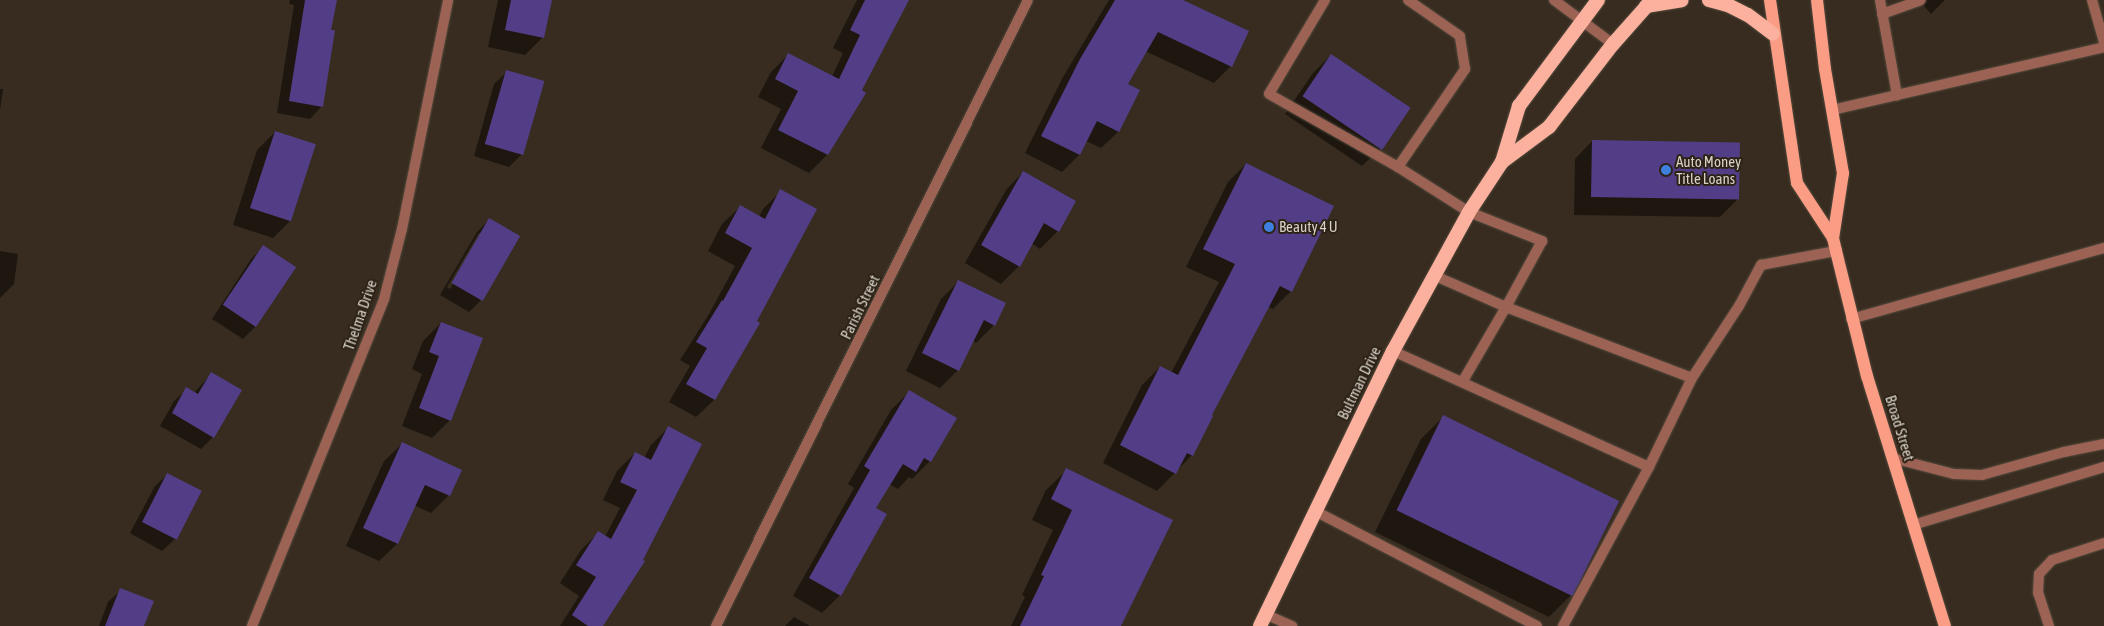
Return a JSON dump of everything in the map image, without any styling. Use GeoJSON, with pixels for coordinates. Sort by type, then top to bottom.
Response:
{"type":"FeatureCollection","features":[{"type":"Feature","properties":{"kind":"highway","name":"Bultman Drive"},"geometry":{"type":"LineString","coordinates":[[1262,620],[1393,350],[1469,212],[1502,162],[1519,106],[1598,0]]}},
{"type":"Feature","properties":{"kind":"highway"},"geometry":{"type":"LineString","coordinates":[[1649,3],[1682,0]]}},
{"type":"Feature","properties":{"kind":"highway"},"geometry":{"type":"LineString","coordinates":[[1709,0],[1728,5],[1748,15],[1773,34]]}},
{"type":"Feature","properties":{"kind":"highway","name":"Bultman Drive"},"geometry":{"type":"LineString","coordinates":[[1502,162],[1549,127],[1613,44],[1649,3]]}},
{"type":"Feature","properties":{"kind":"main road","name":"Broad Street"},"geometry":{"type":"LineString","coordinates":[[1770,0],[1773,34],[1797,183],[1833,238],[1852,319],[1892,458],[1945,626]]}},
{"type":"Feature","properties":{"kind":"main road","name":"Broad Street"},"geometry":{"type":"LineString","coordinates":[[1817,0],[1843,174],[1833,238]]}},
{"type":"Feature","properties":{"kind":"street","name":"Thelma Drive"},"geometry":{"type":"LineString","coordinates":[[252,626],[384,299],[402,228],[448,0]]}},
{"type":"Feature","properties":{"kind":"street","name":"Parish Street"},"geometry":{"type":"LineString","coordinates":[[716,626],[1028,0]]}},
{"type":"Feature","properties":{"kind":"street"},"geometry":{"type":"LineString","coordinates":[[1325,0],[1269,94],[1398,166],[1469,212],[1542,241],[1463,381]]}},
{"type":"Feature","properties":{"kind":"street"},"geometry":{"type":"LineString","coordinates":[[1398,166],[1465,68],[1460,36],[1408,0]]}},
{"type":"Feature","properties":{"kind":"street"},"geometry":{"type":"LineString","coordinates":[[1554,0],[1613,44]]}},
{"type":"Feature","properties":{"kind":"street"},"geometry":{"type":"LineString","coordinates":[[1880,0],[1897,95]]}},
{"type":"Feature","properties":{"kind":"street"},"geometry":{"type":"LineString","coordinates":[[1882,14],[1921,0]]}},
{"type":"Feature","properties":{"kind":"street"},"geometry":{"type":"LineString","coordinates":[[2092,0],[2104,42]]}},
{"type":"Feature","properties":{"kind":"street"},"geometry":{"type":"LineString","coordinates":[[1832,110],[2104,47]]}},
{"type":"Feature","properties":{"kind":"street"},"geometry":{"type":"LineString","coordinates":[[1852,319],[2104,248]]}},
{"type":"Feature","properties":{"kind":"street"},"geometry":{"type":"LineString","coordinates":[[1563,626],[1650,467],[1692,378],[1739,306],[1760,265],[1836,251]]}},
{"type":"Feature","properties":{"kind":"street"},"geometry":{"type":"LineString","coordinates":[[1433,275],[1506,307],[1692,378]]}},
{"type":"Feature","properties":{"kind":"street"},"geometry":{"type":"LineString","coordinates":[[1393,350],[1650,467]]}},
{"type":"Feature","properties":{"kind":"street"},"geometry":{"type":"LineString","coordinates":[[1892,458],[1954,474],[1982,474],[2064,452],[2104,444]]}},
{"type":"Feature","properties":{"kind":"street"},"geometry":{"type":"LineString","coordinates":[[1913,525],[2104,467]]}},
{"type":"Feature","properties":{"kind":"street"},"geometry":{"type":"LineString","coordinates":[[1315,511],[1537,626]]}},
{"type":"Feature","properties":{"kind":"street"},"geometry":{"type":"LineString","coordinates":[[2048,626],[2038,593],[2039,574],[2052,560],[2104,543]]}},
{"type":"Feature","properties":{"kind":"street"},"geometry":{"type":"LineString","coordinates":[[1262,620],[1292,626]]}},
{"type":"Feature","properties":{"kind":"building"},"geometry":{"type":"Polygon","coordinates":[[[305,0],[337,0],[331,30],[335,30],[323,107],[289,101],[305,0]]]}},
{"type":"Feature","properties":{"kind":"building"},"geometry":{"type":"Polygon","coordinates":[[[511,0],[552,0],[544,38],[505,30],[511,0]]]}},
{"type":"Feature","properties":{"kind":"building"},"geometry":{"type":"Polygon","coordinates":[[[865,0],[909,0],[862,90],[866,93],[828,155],[778,130],[798,91],[775,79],[788,53],[839,79],[860,35],[850,30],[865,0]]]}},
{"type":"Feature","properties":{"kind":"building"},"geometry":{"type":"Polygon","coordinates":[[[1115,0],[1183,0],[1249,31],[1232,67],[1158,32],[1128,84],[1140,90],[1119,132],[1097,121],[1080,155],[1041,136],[1080,59],[1115,0]]]}},
{"type":"Feature","properties":{"kind":"building"},"geometry":{"type":"Polygon","coordinates":[[[1331,54],[1411,108],[1382,150],[1302,96],[1331,54]]]}},
{"type":"Feature","properties":{"kind":"building"},"geometry":{"type":"Polygon","coordinates":[[[506,70],[544,81],[523,155],[485,144],[506,70]]]}},
{"type":"Feature","properties":{"kind":"building"},"geometry":{"type":"Polygon","coordinates":[[[275,131],[316,144],[291,221],[250,208],[275,131]]]}},
{"type":"Feature","properties":{"kind":"building","name":"Auto Money Title Loans"},"geometry":{"type":"Polygon","coordinates":[[[1592,140],[1740,143],[1739,200],[1591,197],[1592,140]]]}},
{"type":"Feature","properties":{"kind":"building"},"geometry":{"type":"Polygon","coordinates":[[[1246,163],[1334,206],[1292,292],[1280,286],[1212,415],[1193,456],[1187,453],[1176,474],[1120,445],[1160,366],[1178,375],[1235,264],[1203,249],[1246,163]]]}},
{"type":"Feature","properties":{"kind":"building"},"geometry":{"type":"Polygon","coordinates":[[[1023,171],[1076,201],[1059,232],[1044,223],[1020,267],[981,245],[1023,171]]]}},
{"type":"Feature","properties":{"kind":"building"},"geometry":{"type":"Polygon","coordinates":[[[780,189],[817,209],[757,321],[760,323],[715,400],[686,384],[707,348],[696,342],[723,301],[752,248],[725,233],[740,205],[765,219],[780,189]]]}},
{"type":"Feature","properties":{"kind":"building"},"geometry":{"type":"Polygon","coordinates":[[[489,218],[520,236],[483,301],[452,283],[489,218]]]}},
{"type":"Feature","properties":{"kind":"building"},"geometry":{"type":"Polygon","coordinates":[[[263,245],[296,267],[256,327],[223,305],[263,245]]]}},
{"type":"Feature","properties":{"kind":"building"},"geometry":{"type":"Polygon","coordinates":[[[958,280],[1006,303],[995,326],[984,320],[959,371],[922,353],[958,280]]]}},
{"type":"Feature","properties":{"kind":"building"},"geometry":{"type":"Polygon","coordinates":[[[441,322],[483,338],[451,421],[419,408],[439,356],[429,352],[441,322]]]}},
{"type":"Feature","properties":{"kind":"building"},"geometry":{"type":"Polygon","coordinates":[[[211,372],[242,390],[214,438],[172,413],[186,387],[198,394],[211,372]]]}},
{"type":"Feature","properties":{"kind":"building"},"geometry":{"type":"Polygon","coordinates":[[[909,390],[957,418],[931,462],[924,458],[916,472],[903,464],[876,508],[887,514],[841,596],[809,578],[870,470],[864,466],[909,390]]]}},
{"type":"Feature","properties":{"kind":"building"},"geometry":{"type":"Polygon","coordinates":[[[1443,415],[1619,501],[1573,596],[1397,510],[1443,415]]]}},
{"type":"Feature","properties":{"kind":"building"},"geometry":{"type":"Polygon","coordinates":[[[668,426],[702,444],[643,560],[645,561],[603,626],[588,626],[572,615],[596,577],[576,565],[598,531],[611,539],[637,490],[620,482],[635,452],[651,460],[668,426]]]}},
{"type":"Feature","properties":{"kind":"building"},"geometry":{"type":"Polygon","coordinates":[[[402,442],[462,470],[450,496],[425,485],[398,544],[363,528],[402,442]]]}},
{"type":"Feature","properties":{"kind":"building"},"geometry":{"type":"Polygon","coordinates":[[[1066,468],[1173,520],[1121,626],[1020,626],[1044,576],[1041,575],[1072,510],[1051,499],[1066,468]]]}},
{"type":"Feature","properties":{"kind":"building"},"geometry":{"type":"Polygon","coordinates":[[[167,473],[202,491],[177,540],[142,522],[167,473]]]}},
{"type":"Feature","properties":{"kind":"building"},"geometry":{"type":"Polygon","coordinates":[[[120,588],[154,601],[144,626],[105,626],[120,588]]]}},
{"type":"Feature","properties":{"kind":"place","name":"Auto Money Title Loans"},"geometry":{"type":"Point","coordinates":[1666,170]}},
{"type":"Feature","properties":{"kind":"place","name":"Beauty 4 U"},"geometry":{"type":"Point","coordinates":[1269,227]}}]}
